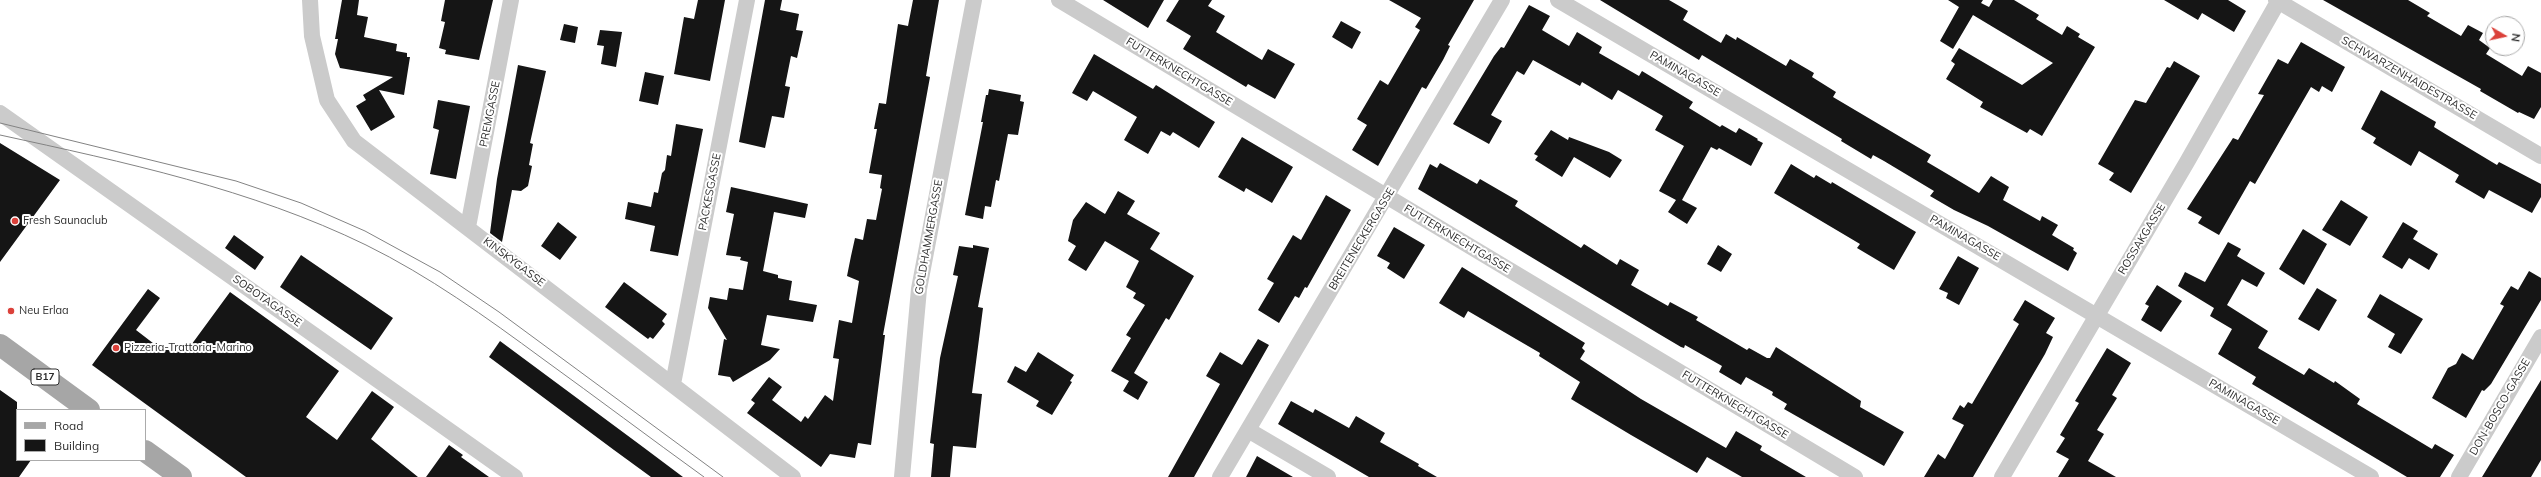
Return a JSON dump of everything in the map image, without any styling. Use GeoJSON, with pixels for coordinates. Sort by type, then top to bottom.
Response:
{"type":"FeatureCollection","features":[{"type":"Feature","properties":{"kind":"main road","name":"B17"},"geometry":{"type":"LineString","coordinates":[[0,345],[88,409]]}},
{"type":"Feature","properties":{"kind":"main road"},"geometry":{"type":"LineString","coordinates":[[146,452],[181,477]]}},
{"type":"Feature","properties":{"kind":"street","name":"KINSKYGASSE"},"geometry":{"type":"LineString","coordinates":[[310,0],[312,36],[327,100],[354,141],[793,477]]}},
{"type":"Feature","properties":{"kind":"street","name":"PREMGASSE"},"geometry":{"type":"LineString","coordinates":[[468,227],[511,0]]}},
{"type":"Feature","properties":{"kind":"street","name":"PACKESGASSE"},"geometry":{"type":"LineString","coordinates":[[673,384],[747,0]]}},
{"type":"Feature","properties":{"kind":"street","name":"GOLDHAMMERGASSE"},"geometry":{"type":"LineString","coordinates":[[902,477],[919,289],[974,0]]}},
{"type":"Feature","properties":{"kind":"street","name":"FUTTERKNECHTGASSE"},"geometry":{"type":"LineString","coordinates":[[1059,0],[1855,477]]}},
{"type":"Feature","properties":{"kind":"street","name":"BREITENECKERGASSE"},"geometry":{"type":"LineString","coordinates":[[1220,477],[1387,197],[1502,0]]}},
{"type":"Feature","properties":{"kind":"street","name":"PAMINAGASSE"},"geometry":{"type":"LineString","coordinates":[[1558,0],[2371,477]]}},
{"type":"Feature","properties":{"kind":"street","name":"ROSSAKGASSE"},"geometry":{"type":"LineString","coordinates":[[2002,477],[2278,0]]}},
{"type":"Feature","properties":{"kind":"street","name":"SCHWARZENHAIDESTRASSE"},"geometry":{"type":"LineString","coordinates":[[2278,0],[2541,156]]}},
{"type":"Feature","properties":{"kind":"street","name":"SOBOTAGASSE"},"geometry":{"type":"LineString","coordinates":[[0,114],[514,477]]}},
{"type":"Feature","properties":{"kind":"street","name":"DON-BOSCO-GASSE"},"geometry":{"type":"LineString","coordinates":[[2459,477],[2541,337]]}},
{"type":"Feature","properties":{"kind":"street"},"geometry":{"type":"LineString","coordinates":[[1248,430],[1328,477]]}},
{"type":"Feature","properties":{"kind":"building"},"geometry":{"type":"Polygon","coordinates":[[[342,0],[359,0],[357,15],[368,17],[364,37],[397,44],[396,51],[407,53],[407,57],[410,57],[404,95],[379,90],[395,117],[371,131],[356,106],[366,100],[363,95],[393,77],[340,68],[335,54],[338,39],[335,39],[342,0]]]}},
{"type":"Feature","properties":{"kind":"building"},"geometry":{"type":"Polygon","coordinates":[[[445,0],[493,0],[479,60],[445,54],[446,50],[439,48],[445,22],[441,21],[445,0]]]}},
{"type":"Feature","properties":{"kind":"building"},"geometry":{"type":"Polygon","coordinates":[[[698,0],[725,0],[710,81],[674,74],[684,17],[694,19],[698,0]]]}},
{"type":"Feature","properties":{"kind":"building"},"geometry":{"type":"Polygon","coordinates":[[[765,0],[782,0],[780,10],[799,14],[796,30],[803,31],[797,58],[791,56],[785,86],[790,87],[784,118],[772,116],[765,148],[739,142],[765,0]]]}},
{"type":"Feature","properties":{"kind":"building"},"geometry":{"type":"Polygon","coordinates":[[[913,0],[939,0],[926,76],[930,77],[883,335],[885,335],[871,445],[858,443],[855,458],[830,454],[821,467],[747,413],[755,403],[751,400],[769,377],[782,387],[772,400],[801,422],[805,416],[808,419],[825,395],[833,401],[839,359],[833,358],[839,320],[852,323],[859,281],[847,276],[855,238],[863,240],[867,219],[876,220],[882,189],[880,188],[882,175],[869,173],[877,129],[874,129],[879,103],[886,104],[898,24],[908,26],[913,0]]]}},
{"type":"Feature","properties":{"kind":"building"},"geometry":{"type":"Polygon","coordinates":[[[1103,0],[1164,0],[1148,28],[1103,0]]]}},
{"type":"Feature","properties":{"kind":"building"},"geometry":{"type":"Polygon","coordinates":[[[1179,0],[1212,0],[1208,6],[1225,16],[1216,32],[1262,60],[1268,49],[1295,64],[1275,99],[1248,84],[1246,87],[1183,49],[1191,36],[1166,21],[1179,0]]]}},
{"type":"Feature","properties":{"kind":"building"},"geometry":{"type":"Polygon","coordinates":[[[1389,0],[1474,0],[1448,45],[1450,46],[1443,60],[1426,89],[1422,87],[1378,166],[1352,150],[1367,125],[1357,119],[1380,80],[1388,85],[1420,30],[1415,27],[1421,18],[1389,0]]]}},
{"type":"Feature","properties":{"kind":"building"},"geometry":{"type":"Polygon","coordinates":[[[1600,0],[1669,0],[1688,11],[1683,20],[1721,43],[1726,34],[1736,40],[1737,37],[1786,66],[1790,59],[1814,73],[1812,77],[1836,92],[1833,97],[1931,155],[1927,162],[1979,193],[1991,176],[2009,187],[2003,200],[2040,221],[2042,216],[2058,225],[2052,235],[2074,248],[2073,250],[2077,253],[2068,271],[1988,226],[1954,210],[1930,196],[1934,191],[1884,161],[1873,155],[1871,159],[1841,141],[1842,139],[1702,55],[1699,60],[1600,0]]]}},
{"type":"Feature","properties":{"kind":"building"},"geometry":{"type":"Polygon","coordinates":[[[1948,0],[1983,0],[1981,3],[1989,7],[1993,0],[2014,0],[2039,15],[2036,19],[2062,35],[2067,26],[2080,34],[2078,37],[2095,47],[2042,136],[2030,129],[2027,133],[1980,107],[1983,102],[1946,79],[1955,64],[1951,61],[1959,48],[2022,85],[2053,63],[1973,15],[1953,49],[1940,41],[1959,7],[1948,0]]]}},
{"type":"Feature","properties":{"kind":"building"},"geometry":{"type":"Polygon","coordinates":[[[2164,0],[2228,0],[2246,11],[2234,32],[2202,13],[2198,20],[2164,0]]]}},
{"type":"Feature","properties":{"kind":"building"},"geometry":{"type":"Polygon","coordinates":[[[2323,0],[2408,0],[2430,13],[2427,16],[2461,36],[2468,25],[2483,33],[2479,40],[2485,44],[2485,56],[2489,56],[2522,76],[2528,66],[2541,73],[2541,107],[2534,119],[2519,112],[2518,113],[2480,91],[2481,89],[2323,0]]]}},
{"type":"Feature","properties":{"kind":"building"},"geometry":{"type":"Polygon","coordinates":[[[1529,5],[1550,16],[1542,30],[1569,46],[1577,32],[1602,47],[1599,53],[1639,76],[1642,71],[1693,102],[1689,108],[1720,127],[1722,125],[1736,133],[1739,128],[1758,139],[1757,140],[1763,143],[1751,166],[1719,148],[1717,150],[1711,147],[1682,200],[1697,208],[1687,224],[1668,212],[1676,200],[1659,191],[1684,146],[1655,130],[1663,116],[1618,90],[1612,100],[1582,82],[1580,86],[1533,60],[1524,75],[1517,71],[1491,115],[1502,121],[1489,144],[1453,124],[1494,56],[1501,47],[1504,48],[1529,5]]]}},
{"type":"Feature","properties":{"kind":"building"},"geometry":{"type":"Polygon","coordinates":[[[1341,21],[1361,32],[1352,49],[1332,37],[1341,21]]]}},
{"type":"Feature","properties":{"kind":"building"},"geometry":{"type":"Polygon","coordinates":[[[564,24],[578,27],[575,43],[560,40],[564,24]]]}},
{"type":"Feature","properties":{"kind":"building"},"geometry":{"type":"Polygon","coordinates":[[[600,30],[622,32],[616,67],[601,64],[604,46],[597,45],[600,30]]]}},
{"type":"Feature","properties":{"kind":"building"},"geometry":{"type":"Polygon","coordinates":[[[2301,42],[2345,67],[2332,92],[2322,86],[2319,92],[2311,87],[2255,184],[2250,181],[2219,235],[2198,223],[2202,217],[2187,209],[2233,138],[2238,140],[2264,95],[2258,94],[2278,59],[2288,64],[2301,42]]]}},
{"type":"Feature","properties":{"kind":"building"},"geometry":{"type":"Polygon","coordinates":[[[1094,54],[1153,89],[1156,85],[1215,122],[1199,148],[1173,132],[1170,136],[1161,131],[1148,154],[1124,140],[1137,117],[1093,91],[1087,101],[1072,93],[1094,54]]]}},
{"type":"Feature","properties":{"kind":"building"},"geometry":{"type":"Polygon","coordinates":[[[2174,61],[2200,76],[2131,193],[2109,180],[2114,173],[2098,164],[2135,100],[2146,103],[2167,67],[2170,68],[2174,61]]]}},
{"type":"Feature","properties":{"kind":"building"},"geometry":{"type":"Polygon","coordinates":[[[518,65],[546,71],[530,143],[533,144],[529,165],[532,166],[528,186],[521,191],[512,190],[502,242],[490,233],[497,179],[518,65]]]}},
{"type":"Feature","properties":{"kind":"building"},"geometry":{"type":"Polygon","coordinates":[[[645,72],[664,76],[658,105],[639,101],[645,72]]]}},
{"type":"Feature","properties":{"kind":"building"},"geometry":{"type":"Polygon","coordinates":[[[989,89],[1021,95],[1020,101],[1024,102],[1018,135],[1008,134],[999,181],[996,180],[991,207],[985,206],[983,219],[965,215],[983,122],[981,122],[986,95],[988,95],[989,89]]]}},
{"type":"Feature","properties":{"kind":"building"},"geometry":{"type":"Polygon","coordinates":[[[2381,90],[2436,122],[2434,127],[2497,165],[2499,162],[2541,184],[2541,197],[2532,213],[2489,190],[2484,199],[2455,182],[2459,175],[2419,151],[2411,166],[2373,143],[2376,138],[2361,129],[2381,90]]]}},
{"type":"Feature","properties":{"kind":"building"},"geometry":{"type":"Polygon","coordinates":[[[438,100],[470,106],[456,179],[430,174],[439,130],[433,128],[438,100]]]}},
{"type":"Feature","properties":{"kind":"building"},"geometry":{"type":"Polygon","coordinates":[[[676,124],[703,129],[678,256],[650,251],[655,226],[625,219],[628,202],[651,207],[654,192],[658,193],[662,173],[665,170],[667,155],[671,156],[676,124]]]}},
{"type":"Feature","properties":{"kind":"building"},"geometry":{"type":"Polygon","coordinates":[[[1551,130],[1568,140],[1569,137],[1609,152],[1622,160],[1610,178],[1574,157],[1562,177],[1535,160],[1538,156],[1534,154],[1551,130]]]}},
{"type":"Feature","properties":{"kind":"building"},"geometry":{"type":"Polygon","coordinates":[[[1242,137],[1293,167],[1272,203],[1246,188],[1244,192],[1218,177],[1242,137]]]}},
{"type":"Feature","properties":{"kind":"building","name":"Fresh Saunaclub"},"geometry":{"type":"Polygon","coordinates":[[[0,143],[60,180],[0,262],[0,143]]]}},
{"type":"Feature","properties":{"kind":"building"},"geometry":{"type":"Polygon","coordinates":[[[1440,163],[1477,184],[1480,179],[1518,201],[1515,206],[1581,248],[1584,244],[1617,265],[1620,259],[1639,270],[1631,285],[1668,306],[1670,302],[1698,317],[1696,320],[1747,350],[1749,348],[1767,358],[1770,358],[1776,347],[1861,401],[1860,407],[1904,432],[1884,466],[1784,409],[1787,404],[1772,395],[1773,392],[1746,377],[1741,385],[1719,372],[1722,366],[1685,345],[1684,348],[1681,347],[1418,189],[1430,164],[1437,168],[1440,163]]]}},
{"type":"Feature","properties":{"kind":"building"},"geometry":{"type":"Polygon","coordinates":[[[1791,164],[1814,178],[1816,175],[1831,184],[1832,182],[1916,232],[1894,270],[1857,248],[1860,244],[1774,193],[1791,164]]]}},
{"type":"Feature","properties":{"kind":"building"},"geometry":{"type":"Polygon","coordinates":[[[731,187],[808,204],[805,218],[774,212],[763,271],[778,275],[778,278],[792,281],[789,300],[817,305],[813,322],[767,315],[761,345],[780,349],[770,360],[733,382],[730,377],[718,375],[724,339],[727,340],[708,308],[710,297],[727,300],[729,288],[743,290],[748,262],[740,260],[741,257],[726,255],[734,214],[726,212],[731,187]]]}},
{"type":"Feature","properties":{"kind":"building"},"geometry":{"type":"Polygon","coordinates":[[[1118,191],[1135,201],[1127,214],[1160,233],[1150,249],[1194,276],[1169,320],[1166,318],[1134,373],[1148,382],[1138,400],[1123,391],[1129,381],[1111,371],[1131,338],[1126,335],[1145,305],[1133,298],[1136,293],[1126,287],[1139,261],[1105,241],[1086,271],[1068,260],[1076,246],[1068,241],[1073,220],[1086,202],[1105,214],[1118,191]]]}},
{"type":"Feature","properties":{"kind":"building"},"geometry":{"type":"Polygon","coordinates":[[[1326,195],[1351,210],[1307,288],[1305,287],[1299,298],[1295,296],[1279,323],[1258,310],[1274,283],[1267,279],[1293,235],[1301,240],[1326,195]]]}},
{"type":"Feature","properties":{"kind":"building"},"geometry":{"type":"Polygon","coordinates":[[[2341,200],[2368,217],[2350,246],[2322,230],[2341,200]]]}},
{"type":"Feature","properties":{"kind":"building"},"geometry":{"type":"Polygon","coordinates":[[[558,222],[577,237],[560,260],[541,246],[558,222]]]}},
{"type":"Feature","properties":{"kind":"building"},"geometry":{"type":"Polygon","coordinates":[[[2403,222],[2418,231],[2413,239],[2438,254],[2429,270],[2409,258],[2402,269],[2382,257],[2403,222]]]}},
{"type":"Feature","properties":{"kind":"building"},"geometry":{"type":"Polygon","coordinates":[[[1394,227],[1425,245],[1404,279],[1387,268],[1390,263],[1377,256],[1394,227]]]}},
{"type":"Feature","properties":{"kind":"building"},"geometry":{"type":"Polygon","coordinates":[[[2303,229],[2327,244],[2304,285],[2279,269],[2303,229]]]}},
{"type":"Feature","properties":{"kind":"building"},"geometry":{"type":"Polygon","coordinates":[[[234,235],[264,257],[255,270],[225,248],[234,235]]]}},
{"type":"Feature","properties":{"kind":"building"},"geometry":{"type":"Polygon","coordinates":[[[2228,242],[2241,249],[2237,256],[2265,273],[2257,287],[2242,279],[2227,305],[2268,331],[2258,348],[2304,375],[2309,368],[2334,383],[2335,381],[2360,399],[2357,404],[2432,449],[2435,444],[2454,455],[2440,477],[2407,477],[2252,384],[2256,377],[2218,354],[2232,329],[2210,316],[2214,308],[2178,286],[2185,272],[2205,282],[2228,242]]]}},
{"type":"Feature","properties":{"kind":"building"},"geometry":{"type":"Polygon","coordinates":[[[973,245],[989,248],[978,307],[983,308],[972,393],[982,394],[976,448],[953,446],[950,477],[931,477],[934,444],[930,443],[940,358],[958,276],[953,275],[959,246],[973,248],[973,245]]]}},
{"type":"Feature","properties":{"kind":"building"},"geometry":{"type":"Polygon","coordinates":[[[1718,245],[1732,254],[1721,272],[1707,264],[1718,245]]]}},
{"type":"Feature","properties":{"kind":"building"},"geometry":{"type":"Polygon","coordinates":[[[301,255],[393,318],[371,350],[280,287],[301,255]]]}},
{"type":"Feature","properties":{"kind":"building"},"geometry":{"type":"Polygon","coordinates":[[[1958,256],[1979,268],[1959,305],[1946,298],[1948,293],[1939,289],[1958,256]]]}},
{"type":"Feature","properties":{"kind":"building"},"geometry":{"type":"Polygon","coordinates":[[[1462,267],[1585,343],[1582,348],[1585,351],[1580,359],[1641,399],[1726,448],[1736,431],[1762,446],[1760,450],[1806,477],[1742,477],[1707,457],[1697,473],[1571,399],[1580,382],[1539,356],[1540,353],[1468,311],[1464,318],[1439,303],[1462,267]]]}},
{"type":"Feature","properties":{"kind":"building"},"geometry":{"type":"Polygon","coordinates":[[[2529,271],[2541,278],[2541,300],[2491,384],[2484,391],[2482,390],[2466,418],[2432,398],[2448,368],[2456,364],[2462,353],[2473,360],[2504,306],[2500,304],[2511,286],[2518,290],[2529,271]]]}},
{"type":"Feature","properties":{"kind":"building"},"geometry":{"type":"Polygon","coordinates":[[[624,282],[667,314],[662,321],[665,324],[653,339],[650,337],[648,339],[605,307],[624,282]]]}},
{"type":"Feature","properties":{"kind":"building"},"geometry":{"type":"Polygon","coordinates":[[[2157,285],[2182,301],[2161,332],[2141,320],[2149,306],[2145,304],[2157,285]]]}},
{"type":"Feature","properties":{"kind":"building"},"geometry":{"type":"Polygon","coordinates":[[[2317,288],[2337,300],[2319,331],[2298,319],[2317,288]]]}},
{"type":"Feature","properties":{"kind":"building"},"geometry":{"type":"Polygon","coordinates":[[[148,289],[160,298],[136,330],[162,350],[164,347],[170,351],[176,344],[186,352],[230,292],[339,371],[306,417],[337,440],[372,391],[394,407],[371,439],[418,477],[246,477],[92,365],[148,289]]]}},
{"type":"Feature","properties":{"kind":"building"},"geometry":{"type":"Polygon","coordinates":[[[2380,294],[2423,319],[2401,354],[2388,347],[2395,334],[2367,317],[2380,294]]]}},
{"type":"Feature","properties":{"kind":"building"},"geometry":{"type":"Polygon","coordinates":[[[2025,300],[2055,318],[2046,333],[2053,337],[2045,354],[1973,477],[1924,477],[1938,454],[1945,459],[1964,425],[1952,419],[1960,405],[1964,408],[1968,402],[1972,404],[2019,324],[2013,320],[2025,300]]]}},
{"type":"Feature","properties":{"kind":"building"},"geometry":{"type":"Polygon","coordinates":[[[1258,339],[1269,345],[1194,477],[1168,477],[1220,384],[1206,376],[1220,352],[1242,365],[1258,339]]]}},
{"type":"Feature","properties":{"kind":"building"},"geometry":{"type":"Polygon","coordinates":[[[500,341],[683,477],[651,477],[614,450],[489,357],[500,341]]]}},
{"type":"Feature","properties":{"kind":"building"},"geometry":{"type":"Polygon","coordinates":[[[2107,348],[2131,363],[2112,395],[2117,398],[2097,430],[2104,434],[2088,461],[2116,477],[2058,477],[2069,459],[2056,452],[2065,438],[2060,435],[2079,403],[2075,401],[2107,348]]]}},
{"type":"Feature","properties":{"kind":"building"},"geometry":{"type":"Polygon","coordinates":[[[1038,352],[1074,375],[1070,381],[1072,382],[1052,415],[1036,406],[1039,401],[1007,382],[1015,366],[1026,372],[1038,352]]]}},
{"type":"Feature","properties":{"kind":"building"},"geometry":{"type":"Polygon","coordinates":[[[2541,380],[2541,460],[2531,477],[2482,477],[2541,380]]]}},
{"type":"Feature","properties":{"kind":"building"},"geometry":{"type":"Polygon","coordinates":[[[0,390],[17,402],[16,461],[30,461],[19,477],[0,477],[0,390]]]}},
{"type":"Feature","properties":{"kind":"building"},"geometry":{"type":"Polygon","coordinates":[[[1291,401],[1313,413],[1315,409],[1349,428],[1356,416],[1385,433],[1380,442],[1419,464],[1418,466],[1437,477],[1369,477],[1278,424],[1291,401]]]}},
{"type":"Feature","properties":{"kind":"building"},"geometry":{"type":"Polygon","coordinates":[[[449,445],[463,455],[461,457],[489,477],[426,477],[449,445]]]}},
{"type":"Feature","properties":{"kind":"building"},"geometry":{"type":"Polygon","coordinates":[[[1257,456],[1293,477],[1246,477],[1257,456]]]}},
{"type":"Feature","properties":{"kind":"tram line"},"geometry":{"type":"LineString","coordinates":[[0,123],[236,181],[301,203],[365,231],[440,272],[499,312],[723,477]]}},
{"type":"Feature","properties":{"kind":"tram line"},"geometry":{"type":"LineString","coordinates":[[0,135],[186,179],[278,208],[322,225],[366,245],[412,270],[479,313],[704,477]]}},
{"type":"Feature","properties":{"kind":"place","name":"Fresh Saunaclub"},"geometry":{"type":"Point","coordinates":[15,221]}},
{"type":"Feature","properties":{"kind":"place","name":"Neu Erlaa"},"geometry":{"type":"Point","coordinates":[11,311]}},
{"type":"Feature","properties":{"kind":"place","name":"Pizzeria-Trattoria-Marino"},"geometry":{"type":"Point","coordinates":[116,348]}}]}
